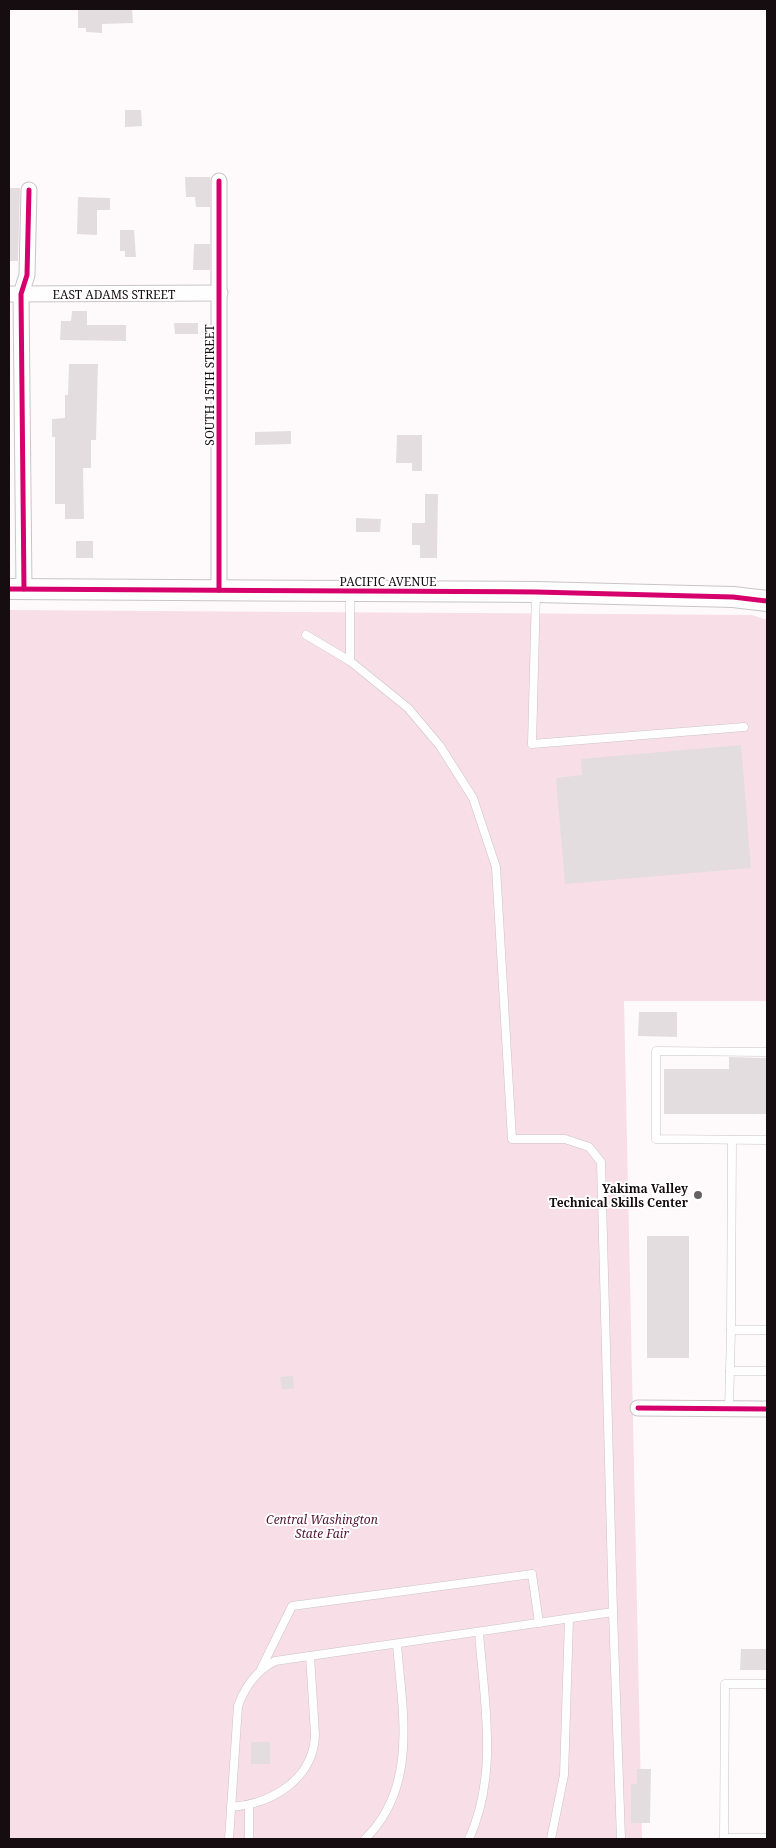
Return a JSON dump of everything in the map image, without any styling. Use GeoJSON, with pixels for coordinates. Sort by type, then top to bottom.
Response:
{"type":"FeatureCollection","features":[{"type":"Feature","properties":{"kind":"street","name":"SOUTH 15TH STREET"},"geometry":{"type":"LineString","coordinates":[[219,181],[219,590]]}},
{"type":"Feature","properties":{"kind":"street"},"geometry":{"type":"LineString","coordinates":[[17,589],[15,294],[27,275],[29,190]]}},
{"type":"Feature","properties":{"kind":"street","name":"EAST ADAMS STREET"},"geometry":{"type":"LineString","coordinates":[[15,294],[220,294]]}},
{"type":"Feature","properties":{"kind":"street","name":"PACIFIC AVENUE"},"geometry":{"type":"LineString","coordinates":[[17,589],[536,592],[733,597],[767,601]]}},
{"type":"Feature","properties":{"kind":"street"},"geometry":{"type":"LineString","coordinates":[[638,1408],[767,1409]]}},
{"type":"Feature","properties":{"kind":"lane"},"geometry":{"type":"LineString","coordinates":[[350,591],[350,661]]}},
{"type":"Feature","properties":{"kind":"lane"},"geometry":{"type":"LineString","coordinates":[[536,592],[532,744],[744,727]]}},
{"type":"Feature","properties":{"kind":"lane"},"geometry":{"type":"LineString","coordinates":[[306,634],[350,661],[408,708],[440,746],[473,798],[496,867],[512,1139],[565,1139],[589,1147],[601,1162],[612,1612],[622,1839]]}},
{"type":"Feature","properties":{"kind":"lane"},"geometry":{"type":"LineString","coordinates":[[767,1052],[656,1051],[656,1139],[767,1140]]}},
{"type":"Feature","properties":{"kind":"lane"},"geometry":{"type":"LineString","coordinates":[[729,1408],[732,1140]]}},
{"type":"Feature","properties":{"kind":"lane"},"geometry":{"type":"LineString","coordinates":[[731,1330],[767,1330]]}},
{"type":"Feature","properties":{"kind":"lane"},"geometry":{"type":"LineString","coordinates":[[730,1371],[767,1371]]}},
{"type":"Feature","properties":{"kind":"lane"},"geometry":{"type":"LineString","coordinates":[[229,1839],[238,1706],[247,1686],[260,1671],[292,1606],[532,1574],[539,1623]]}},
{"type":"Feature","properties":{"kind":"lane"},"geometry":{"type":"LineString","coordinates":[[260,1671],[275,1661],[612,1612]]}},
{"type":"Feature","properties":{"kind":"lane"},"geometry":{"type":"LineString","coordinates":[[550,1839],[561,1797],[566,1761],[569,1619]]}},
{"type":"Feature","properties":{"kind":"lane"},"geometry":{"type":"LineString","coordinates":[[469,1839],[484,1794],[488,1755],[479,1632]]}},
{"type":"Feature","properties":{"kind":"lane"},"geometry":{"type":"LineString","coordinates":[[365,1839],[388,1810],[402,1770],[405,1742],[398,1644]]}},
{"type":"Feature","properties":{"kind":"lane"},"geometry":{"type":"LineString","coordinates":[[231,1807],[249,1805],[268,1799],[289,1786],[305,1768],[311,1757],[315,1746],[316,1734],[310,1656]]}},
{"type":"Feature","properties":{"kind":"lane"},"geometry":{"type":"LineString","coordinates":[[767,1684],[725,1684],[724,1838],[767,1838]]}},
{"type":"Feature","properties":{"kind":"lane"},"geometry":{"type":"LineString","coordinates":[[249,1805],[249,1839]]}},
{"type":"Feature","properties":{"kind":"green space","name":"Central Washington State Fair"},"geometry":{"type":"Polygon","coordinates":[[[9,610],[752,615],[767,620],[767,1001],[624,1001],[642,1839],[9,1839],[9,610]]]}},
{"type":"Feature","properties":{"kind":"building"},"geometry":{"type":"Polygon","coordinates":[[[78,9],[132,9],[133,23],[102,24],[102,33],[86,32],[86,28],[78,28],[78,9]]]}},
{"type":"Feature","properties":{"kind":"building"},"geometry":{"type":"Polygon","coordinates":[[[125,110],[141,110],[142,126],[125,127],[125,110]]]}},
{"type":"Feature","properties":{"kind":"building"},"geometry":{"type":"Polygon","coordinates":[[[185,177],[210,177],[210,207],[196,207],[195,197],[186,197],[185,177]]]}},
{"type":"Feature","properties":{"kind":"building"},"geometry":{"type":"Polygon","coordinates":[[[9,188],[20,188],[18,261],[9,261],[9,188]]]}},
{"type":"Feature","properties":{"kind":"building"},"geometry":{"type":"Polygon","coordinates":[[[78,197],[110,198],[110,210],[97,210],[97,235],[77,234],[78,197]]]}},
{"type":"Feature","properties":{"kind":"building"},"geometry":{"type":"Polygon","coordinates":[[[120,230],[134,230],[136,257],[125,257],[125,251],[120,251],[120,230]]]}},
{"type":"Feature","properties":{"kind":"building"},"geometry":{"type":"Polygon","coordinates":[[[194,244],[210,244],[210,270],[193,270],[194,244]]]}},
{"type":"Feature","properties":{"kind":"building"},"geometry":{"type":"Polygon","coordinates":[[[72,311],[87,311],[87,325],[126,325],[126,341],[60,340],[61,321],[71,321],[72,311]]]}},
{"type":"Feature","properties":{"kind":"building"},"geometry":{"type":"Polygon","coordinates":[[[174,323],[198,323],[198,334],[175,334],[174,323]]]}},
{"type":"Feature","properties":{"kind":"building"},"geometry":{"type":"Polygon","coordinates":[[[69,364],[98,364],[96,440],[91,440],[91,468],[83,468],[84,519],[65,519],[65,504],[55,504],[55,437],[52,437],[52,419],[65,418],[65,395],[68,395],[69,364]]]}},
{"type":"Feature","properties":{"kind":"building"},"geometry":{"type":"Polygon","coordinates":[[[291,431],[291,444],[255,445],[255,432],[291,431]]]}},
{"type":"Feature","properties":{"kind":"building"},"geometry":{"type":"Polygon","coordinates":[[[397,435],[422,435],[422,471],[412,471],[412,463],[396,463],[397,435]]]}},
{"type":"Feature","properties":{"kind":"building"},"geometry":{"type":"Polygon","coordinates":[[[425,494],[438,494],[437,558],[420,558],[420,545],[412,545],[412,523],[425,523],[425,494]]]}},
{"type":"Feature","properties":{"kind":"building"},"geometry":{"type":"Polygon","coordinates":[[[356,518],[381,519],[380,532],[356,532],[356,518]]]}},
{"type":"Feature","properties":{"kind":"building"},"geometry":{"type":"Polygon","coordinates":[[[76,541],[93,541],[93,558],[76,558],[76,541]]]}},
{"type":"Feature","properties":{"kind":"building"},"geometry":{"type":"Polygon","coordinates":[[[741,745],[751,868],[565,884],[556,778],[582,775],[581,759],[741,745]]]}},
{"type":"Feature","properties":{"kind":"building"},"geometry":{"type":"Polygon","coordinates":[[[639,1012],[677,1012],[677,1037],[638,1036],[639,1012]]]}},
{"type":"Feature","properties":{"kind":"building"},"geometry":{"type":"Polygon","coordinates":[[[729,1057],[767,1058],[767,1114],[664,1114],[664,1069],[729,1069],[729,1057]]]}},
{"type":"Feature","properties":{"kind":"building"},"geometry":{"type":"Polygon","coordinates":[[[647,1236],[689,1236],[689,1358],[647,1358],[647,1236]]]}},
{"type":"Feature","properties":{"kind":"building"},"geometry":{"type":"Polygon","coordinates":[[[293,1376],[294,1388],[282,1390],[280,1377],[293,1376]]]}},
{"type":"Feature","properties":{"kind":"building"},"geometry":{"type":"Polygon","coordinates":[[[741,1649],[767,1649],[767,1670],[740,1670],[741,1649]]]}},
{"type":"Feature","properties":{"kind":"building"},"geometry":{"type":"Polygon","coordinates":[[[251,1742],[270,1742],[270,1764],[251,1764],[251,1742]]]}},
{"type":"Feature","properties":{"kind":"building"},"geometry":{"type":"Polygon","coordinates":[[[637,1769],[651,1769],[650,1823],[631,1823],[631,1784],[637,1784],[637,1769]]]}},
{"type":"Feature","properties":{"kind":"cycle path"},"geometry":{"type":"LineString","coordinates":[[219,181],[219,590]]}},
{"type":"Feature","properties":{"kind":"cycle path"},"geometry":{"type":"LineString","coordinates":[[24,589],[21,294],[27,275],[29,190]]}},
{"type":"Feature","properties":{"kind":"cycle path"},"geometry":{"type":"LineString","coordinates":[[9,589],[536,592],[733,597],[767,601]]}},
{"type":"Feature","properties":{"kind":"cycle path"},"geometry":{"type":"LineString","coordinates":[[638,1408],[767,1409]]}},
{"type":"Feature","properties":{"kind":"place","name":"Yakima Valley Technical Skills Center"},"geometry":{"type":"Point","coordinates":[698,1195]}}]}
